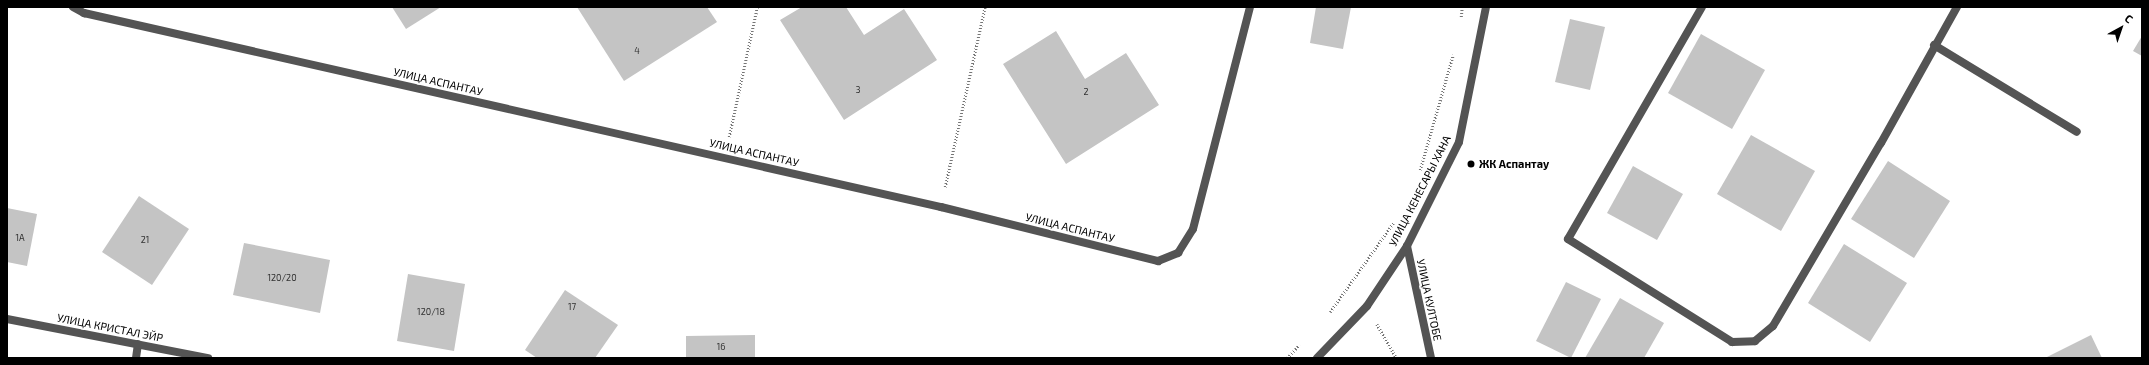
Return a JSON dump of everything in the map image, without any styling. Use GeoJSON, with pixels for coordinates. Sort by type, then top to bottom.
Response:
{"type":"FeatureCollection","features":[{"type":"Feature","properties":{"kind":"street","name":"УЛИЦА АСПАНТАУ"},"geometry":{"type":"LineString","coordinates":[[73,7],[84,13],[941,207],[1158,261],[1178,253],[1193,229],[1250,7]]}},
{"type":"Feature","properties":{"kind":"street","name":"УЛИЦА КЕНЕСАРЫ ХАНА"},"geometry":{"type":"LineString","coordinates":[[1317,358],[1367,306],[1406,246],[1459,142],[1484,7]]}},
{"type":"Feature","properties":{"kind":"street"},"geometry":{"type":"LineString","coordinates":[[1702,7],[1568,239],[1732,342],[1755,341],[1773,326],[1877,150],[1934,45],[1957,7]]}},
{"type":"Feature","properties":{"kind":"street"},"geometry":{"type":"LineString","coordinates":[[1934,45],[2077,132]]}},
{"type":"Feature","properties":{"kind":"street","name":"УЛИЦА КУЛТОБЕ"},"geometry":{"type":"LineString","coordinates":[[1406,246],[1431,358]]}},
{"type":"Feature","properties":{"kind":"street","name":"УЛИЦА КРИСТАЛ ЭЙР"},"geometry":{"type":"LineString","coordinates":[[7,319],[208,358]]}},
{"type":"Feature","properties":{"kind":"street"},"geometry":{"type":"LineString","coordinates":[[136,358],[138,344]]}},
{"type":"Feature","properties":{"kind":"path"},"geometry":{"type":"LineString","coordinates":[[724,158],[757,7]]}},
{"type":"Feature","properties":{"kind":"path"},"geometry":{"type":"LineString","coordinates":[[941,207],[985,7]]}},
{"type":"Feature","properties":{"kind":"path"},"geometry":{"type":"LineString","coordinates":[[1460,20],[1462,7]]}},
{"type":"Feature","properties":{"kind":"path"},"geometry":{"type":"LineString","coordinates":[[1418,177],[1455,47]]}},
{"type":"Feature","properties":{"kind":"path"},"geometry":{"type":"LineString","coordinates":[[1324,318],[1375,250],[1396,218]]}},
{"type":"Feature","properties":{"kind":"path"},"geometry":{"type":"LineString","coordinates":[[1367,306],[1397,358]]}},
{"type":"Feature","properties":{"kind":"path"},"geometry":{"type":"LineString","coordinates":[[1287,358],[1303,341]]}},
{"type":"Feature","properties":{"kind":"building"},"geometry":{"type":"Polygon","coordinates":[[[392,7],[441,7],[406,29],[392,7]]]}},
{"type":"Feature","properties":{"kind":"building"},"geometry":{"type":"Polygon","coordinates":[[[577,7],[707,7],[717,22],[624,81],[577,7]]]}},
{"type":"Feature","properties":{"kind":"building"},"geometry":{"type":"Polygon","coordinates":[[[802,7],[846,7],[864,35],[904,9],[937,60],[844,120],[780,20],[802,7]]]}},
{"type":"Feature","properties":{"kind":"building"},"geometry":{"type":"Polygon","coordinates":[[[1316,7],[1351,7],[1343,49],[1310,43],[1316,7]]]}},
{"type":"Feature","properties":{"kind":"building"},"geometry":{"type":"Polygon","coordinates":[[[1570,19],[1605,27],[1590,90],[1555,82],[1570,19]]]}},
{"type":"Feature","properties":{"kind":"building"},"geometry":{"type":"Polygon","coordinates":[[[1056,31],[1085,79],[1126,53],[1159,105],[1066,164],[1003,64],[1056,31]]]}},
{"type":"Feature","properties":{"kind":"building"},"geometry":{"type":"Polygon","coordinates":[[[1701,34],[1765,70],[1732,129],[1668,93],[1701,34]]]}},
{"type":"Feature","properties":{"kind":"building"},"geometry":{"type":"Polygon","coordinates":[[[2142,36],[2142,56],[2133,51],[2142,36]]]}},
{"type":"Feature","properties":{"kind":"building"},"geometry":{"type":"Polygon","coordinates":[[[1751,135],[1815,171],[1781,231],[1717,194],[1751,135]]]}},
{"type":"Feature","properties":{"kind":"building"},"geometry":{"type":"Polygon","coordinates":[[[1888,161],[1950,201],[1914,258],[1851,219],[1888,161]]]}},
{"type":"Feature","properties":{"kind":"building"},"geometry":{"type":"Polygon","coordinates":[[[1633,166],[1683,194],[1657,240],[1607,213],[1633,166]]]}},
{"type":"Feature","properties":{"kind":"building"},"geometry":{"type":"Polygon","coordinates":[[[139,196],[189,229],[152,285],[102,252],[139,196]]]}},
{"type":"Feature","properties":{"kind":"building"},"geometry":{"type":"Polygon","coordinates":[[[7,208],[37,214],[27,266],[7,262],[7,208]]]}},
{"type":"Feature","properties":{"kind":"building"},"geometry":{"type":"Polygon","coordinates":[[[244,243],[330,260],[320,313],[233,295],[244,243]]]}},
{"type":"Feature","properties":{"kind":"building"},"geometry":{"type":"Polygon","coordinates":[[[1844,244],[1907,283],[1870,342],[1808,303],[1844,244]]]}},
{"type":"Feature","properties":{"kind":"building"},"geometry":{"type":"Polygon","coordinates":[[[408,274],[465,284],[454,351],[397,341],[408,274]]]}},
{"type":"Feature","properties":{"kind":"building"},"geometry":{"type":"Polygon","coordinates":[[[1566,282],[1601,299],[1571,358],[1536,341],[1566,282]]]}},
{"type":"Feature","properties":{"kind":"building"},"geometry":{"type":"Polygon","coordinates":[[[565,290],[618,325],[595,358],[537,358],[525,350],[565,290]]]}},
{"type":"Feature","properties":{"kind":"building"},"geometry":{"type":"Polygon","coordinates":[[[1620,298],[1664,323],[1644,358],[1585,358],[1620,298]]]}},
{"type":"Feature","properties":{"kind":"building"},"geometry":{"type":"Polygon","coordinates":[[[755,335],[755,358],[686,358],[686,336],[755,335]]]}},
{"type":"Feature","properties":{"kind":"building"},"geometry":{"type":"Polygon","coordinates":[[[2091,335],[2102,358],[2045,358],[2091,335]]]}},
{"type":"Feature","properties":{"kind":"place","name":"ЖК Аспантау"},"geometry":{"type":"Point","coordinates":[1471,164]}}]}
